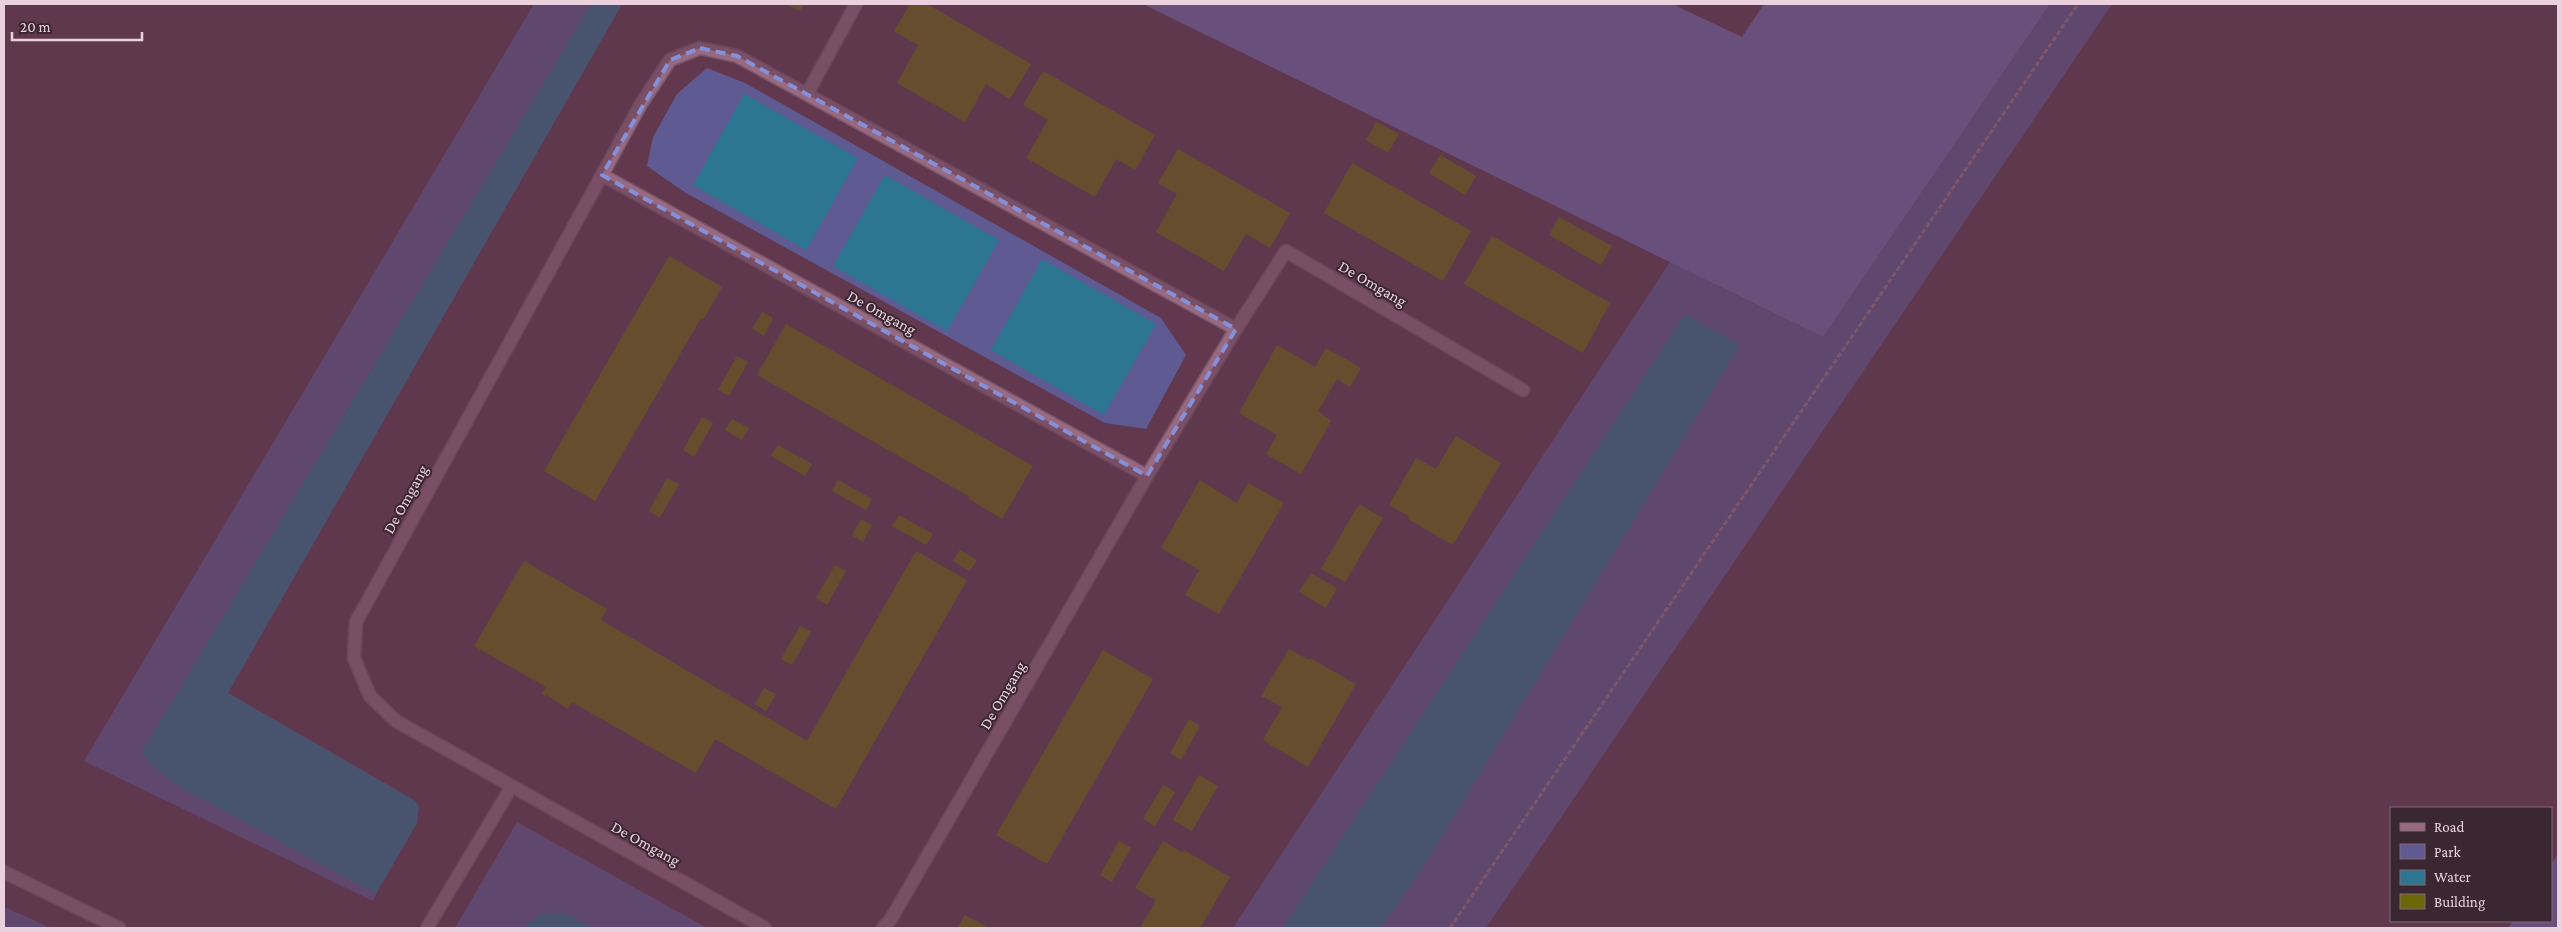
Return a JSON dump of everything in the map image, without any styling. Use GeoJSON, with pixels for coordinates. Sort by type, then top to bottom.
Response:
{"type":"FeatureCollection","features":[{"type":"Feature","properties":{"kind":"street"},"geometry":{"type":"LineString","coordinates":[[807,94],[856,4]]}},
{"type":"Feature","properties":{"kind":"street","name":"De Omgang"},"geometry":{"type":"LineString","coordinates":[[765,928],[396,721],[370,696],[354,658],[356,622],[641,104],[670,60],[700,48],[738,56],[1236,329]]}},
{"type":"Feature","properties":{"kind":"street","name":"De Omgang"},"geometry":{"type":"LineString","coordinates":[[602,175],[1146,476]]}},
{"type":"Feature","properties":{"kind":"street","name":"De Omgang"},"geometry":{"type":"LineString","coordinates":[[883,928],[891,919],[1146,476],[1286,251],[1523,390]]}},
{"type":"Feature","properties":{"kind":"street"},"geometry":{"type":"LineString","coordinates":[[428,928],[512,786]]}},
{"type":"Feature","properties":{"kind":"street"},"geometry":{"type":"LineString","coordinates":[[4,872],[119,928]]}},
{"type":"Feature","properties":{"kind":"path"},"geometry":{"type":"LineString","coordinates":[[1450,928],[2078,4]]}},
{"type":"Feature","properties":{"kind":"highlighted area"},"geometry":{"type":"Polygon","coordinates":[[[700,48],[737,56],[1236,329],[1147,476],[602,175],[670,60],[700,48]]]}},
{"type":"Feature","properties":{"kind":"green space"},"geometry":{"type":"Polygon","coordinates":[[[534,4],[591,4],[142,752],[376,894],[373,901],[84,761],[534,4]]]}},
{"type":"Feature","properties":{"kind":"green space"},"geometry":{"type":"Polygon","coordinates":[[[2050,4],[2112,4],[1486,928],[1233,928],[1670,262],[1823,337],[2050,4]]]}},
{"type":"Feature","properties":{"kind":"green space"},"geometry":{"type":"Polygon","coordinates":[[[707,68],[745,83],[1161,318],[1186,355],[1146,429],[1105,423],[686,193],[647,166],[653,137],[677,94],[707,68]]]}},
{"type":"Feature","properties":{"kind":"green space"},"geometry":{"type":"Polygon","coordinates":[[[517,822],[707,928],[455,928],[517,822]]]}},
{"type":"Feature","properties":{"kind":"green space"},"geometry":{"type":"Polygon","coordinates":[[[4,907],[51,928],[4,928],[4,907]]]}},
{"type":"Feature","properties":{"kind":"shaded area"},"geometry":{"type":"Polygon","coordinates":[[[1143,4],[1672,4],[1742,37],[1764,4],[2050,4],[1823,337],[1143,4]]]}},
{"type":"Feature","properties":{"kind":"shaded area"},"geometry":{"type":"Polygon","coordinates":[[[2558,854],[2558,928],[2508,928],[2512,922],[2552,922],[2552,863],[2558,854]]]}},
{"type":"Feature","properties":{"kind":"water"},"geometry":{"type":"Polygon","coordinates":[[[591,4],[622,4],[228,693],[414,800],[419,806],[417,823],[376,894],[178,786],[150,763],[142,752],[591,4]]]}},
{"type":"Feature","properties":{"kind":"water"},"geometry":{"type":"Polygon","coordinates":[[[744,94],[858,158],[806,250],[693,185],[744,94]]]}},
{"type":"Feature","properties":{"kind":"water"},"geometry":{"type":"Polygon","coordinates":[[[885,175],[999,240],[947,331],[833,266],[885,175]]]}},
{"type":"Feature","properties":{"kind":"water"},"geometry":{"type":"Polygon","coordinates":[[[1042,259],[1156,324],[1104,415],[991,350],[1042,259]]]}},
{"type":"Feature","properties":{"kind":"water"},"geometry":{"type":"Polygon","coordinates":[[[1685,314],[1740,345],[1424,866],[1381,928],[1283,928],[1685,314]]]}},
{"type":"Feature","properties":{"kind":"water"},"geometry":{"type":"Polygon","coordinates":[[[541,913],[567,914],[592,928],[523,928],[541,913]]]}},
{"type":"Feature","properties":{"kind":"building"},"geometry":{"type":"Polygon","coordinates":[[[786,4],[804,4],[800,11],[786,4]]]}},
{"type":"Feature","properties":{"kind":"building"},"geometry":{"type":"Polygon","coordinates":[[[910,4],[927,4],[1031,64],[1010,99],[986,84],[965,122],[897,83],[918,45],[894,31],[910,4]]]}},
{"type":"Feature","properties":{"kind":"building"},"geometry":{"type":"Polygon","coordinates":[[[1043,71],[1155,135],[1135,170],[1116,159],[1095,197],[1026,158],[1048,120],[1023,105],[1043,71]]]}},
{"type":"Feature","properties":{"kind":"building"},"geometry":{"type":"Polygon","coordinates":[[[1376,122],[1399,134],[1388,153],[1366,140],[1376,122]]]}},
{"type":"Feature","properties":{"kind":"building"},"geometry":{"type":"Polygon","coordinates":[[[1178,149],[1290,213],[1270,248],[1246,234],[1224,271],[1156,232],[1177,194],[1158,183],[1178,149]]]}},
{"type":"Feature","properties":{"kind":"building"},"geometry":{"type":"Polygon","coordinates":[[[1440,155],[1476,176],[1465,195],[1429,173],[1440,155]]]}},
{"type":"Feature","properties":{"kind":"building"},"geometry":{"type":"Polygon","coordinates":[[[1352,163],[1471,231],[1443,281],[1324,213],[1352,163]]]}},
{"type":"Feature","properties":{"kind":"building"},"geometry":{"type":"Polygon","coordinates":[[[1559,217],[1612,246],[1601,265],[1549,235],[1559,217]]]}},
{"type":"Feature","properties":{"kind":"building"},"geometry":{"type":"Polygon","coordinates":[[[1492,236],[1610,303],[1583,353],[1464,284],[1492,236]]]}},
{"type":"Feature","properties":{"kind":"building"},"geometry":{"type":"Polygon","coordinates":[[[669,256],[722,287],[703,320],[701,318],[595,501],[544,471],[669,256]]]}},
{"type":"Feature","properties":{"kind":"building"},"geometry":{"type":"Polygon","coordinates":[[[762,312],[773,318],[764,336],[752,329],[762,312]]]}},
{"type":"Feature","properties":{"kind":"building"},"geometry":{"type":"Polygon","coordinates":[[[786,324],[1033,466],[1002,519],[969,499],[970,497],[757,375],[786,324]]]}},
{"type":"Feature","properties":{"kind":"building"},"geometry":{"type":"Polygon","coordinates":[[[1277,345],[1315,367],[1326,348],[1361,368],[1350,387],[1337,379],[1318,411],[1331,421],[1301,474],[1266,454],[1277,435],[1239,413],[1277,345]]]}},
{"type":"Feature","properties":{"kind":"building"},"geometry":{"type":"Polygon","coordinates":[[[737,356],[748,362],[729,396],[718,390],[737,356]]]}},
{"type":"Feature","properties":{"kind":"building"},"geometry":{"type":"Polygon","coordinates":[[[702,417],[713,423],[694,457],[683,450],[702,417]]]}},
{"type":"Feature","properties":{"kind":"building"},"geometry":{"type":"Polygon","coordinates":[[[732,419],[749,428],[742,440],[725,430],[732,419]]]}},
{"type":"Feature","properties":{"kind":"building"},"geometry":{"type":"Polygon","coordinates":[[[1456,436],[1501,463],[1453,545],[1408,519],[1409,516],[1389,505],[1416,458],[1436,469],[1456,436]]]}},
{"type":"Feature","properties":{"kind":"building"},"geometry":{"type":"Polygon","coordinates":[[[778,445],[812,464],[805,476],[771,456],[778,445]]]}},
{"type":"Feature","properties":{"kind":"building"},"geometry":{"type":"Polygon","coordinates":[[[667,478],[679,484],[660,518],[649,511],[667,478]]]}},
{"type":"Feature","properties":{"kind":"building"},"geometry":{"type":"Polygon","coordinates":[[[838,480],[872,499],[866,510],[832,491],[838,480]]]}},
{"type":"Feature","properties":{"kind":"building"},"geometry":{"type":"Polygon","coordinates":[[[1200,480],[1237,503],[1248,483],[1284,503],[1219,614],[1185,595],[1199,570],[1161,548],[1200,480]]]}},
{"type":"Feature","properties":{"kind":"building"},"geometry":{"type":"Polygon","coordinates":[[[1359,504],[1383,518],[1345,582],[1321,569],[1359,504]]]}},
{"type":"Feature","properties":{"kind":"building"},"geometry":{"type":"Polygon","coordinates":[[[899,515],[933,534],[926,545],[892,526],[899,515]]]}},
{"type":"Feature","properties":{"kind":"building"},"geometry":{"type":"Polygon","coordinates":[[[861,519],[872,525],[863,542],[852,535],[861,519]]]}},
{"type":"Feature","properties":{"kind":"building"},"geometry":{"type":"Polygon","coordinates":[[[960,550],[977,560],[970,571],[953,561],[960,550]]]}},
{"type":"Feature","properties":{"kind":"building"},"geometry":{"type":"Polygon","coordinates":[[[916,551],[967,580],[836,809],[715,739],[696,773],[572,702],[568,709],[547,695],[542,694],[546,687],[474,646],[524,561],[607,609],[601,620],[807,741],[916,551]]]}},
{"type":"Feature","properties":{"kind":"building"},"geometry":{"type":"Polygon","coordinates":[[[835,565],[846,571],[827,605],[816,598],[835,565]]]}},
{"type":"Feature","properties":{"kind":"building"},"geometry":{"type":"Polygon","coordinates":[[[1311,573],[1337,588],[1326,608],[1299,592],[1311,573]]]}},
{"type":"Feature","properties":{"kind":"building"},"geometry":{"type":"Polygon","coordinates":[[[800,626],[811,632],[792,665],[781,659],[800,626]]]}},
{"type":"Feature","properties":{"kind":"building"},"geometry":{"type":"Polygon","coordinates":[[[1289,649],[1309,660],[1310,658],[1356,684],[1308,767],[1263,740],[1282,707],[1261,696],[1289,649]]]}},
{"type":"Feature","properties":{"kind":"building"},"geometry":{"type":"Polygon","coordinates":[[[1103,650],[1153,679],[1047,864],[996,835],[1103,650]]]}},
{"type":"Feature","properties":{"kind":"building"},"geometry":{"type":"Polygon","coordinates":[[[764,688],[776,694],[766,711],[755,704],[764,688]]]}},
{"type":"Feature","properties":{"kind":"building"},"geometry":{"type":"Polygon","coordinates":[[[1189,719],[1200,726],[1181,760],[1170,753],[1189,719]]]}},
{"type":"Feature","properties":{"kind":"building"},"geometry":{"type":"Polygon","coordinates":[[[1199,775],[1218,786],[1192,831],[1173,820],[1199,775]]]}},
{"type":"Feature","properties":{"kind":"building"},"geometry":{"type":"Polygon","coordinates":[[[1163,785],[1175,792],[1155,826],[1143,819],[1163,785]]]}},
{"type":"Feature","properties":{"kind":"building"},"geometry":{"type":"Polygon","coordinates":[[[1119,841],[1131,848],[1112,882],[1100,875],[1119,841]]]}},
{"type":"Feature","properties":{"kind":"building"},"geometry":{"type":"Polygon","coordinates":[[[1163,841],[1183,853],[1184,850],[1230,877],[1200,928],[1140,928],[1156,900],[1135,888],[1163,841]]]}},
{"type":"Feature","properties":{"kind":"building"},"geometry":{"type":"Polygon","coordinates":[[[965,915],[985,926],[989,928],[958,927],[965,915]]]}}]}
